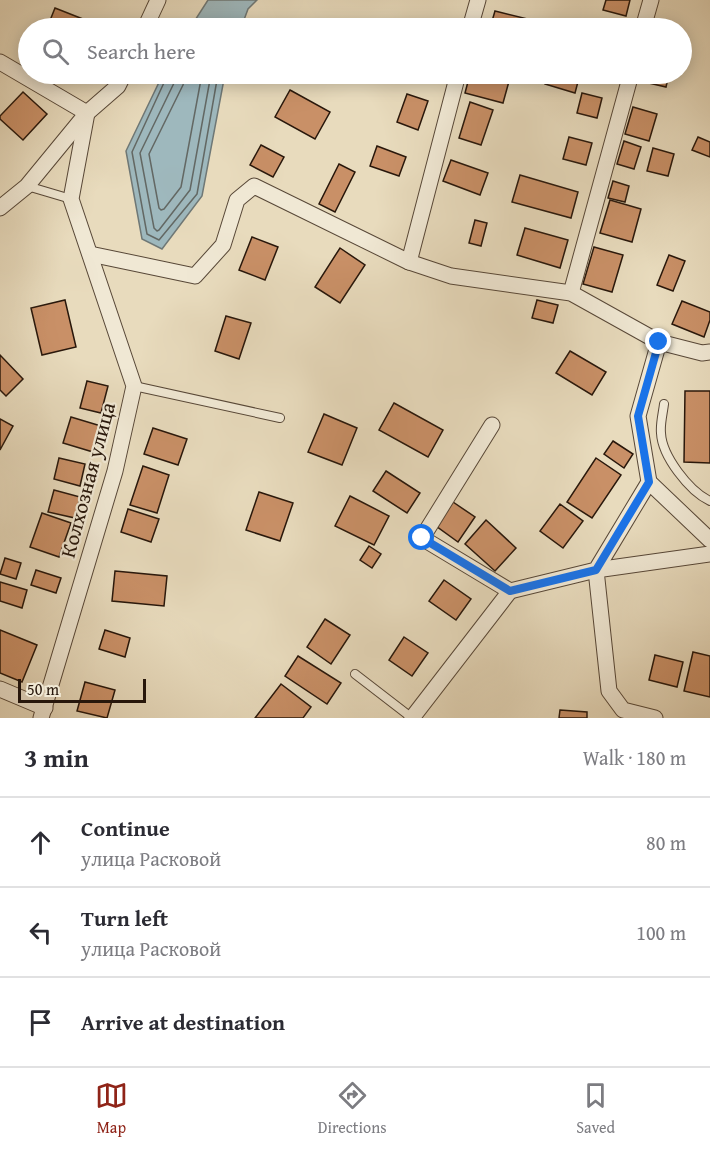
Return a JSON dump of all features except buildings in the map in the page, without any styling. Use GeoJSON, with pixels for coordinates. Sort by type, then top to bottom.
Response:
{"type":"FeatureCollection","features":[{"type":"Feature","properties":{"kind":"street"},"geometry":{"type":"LineString","coordinates":[[150,18],[158,0]]}},
{"type":"Feature","properties":{"kind":"street"},"geometry":{"type":"LineString","coordinates":[[473,18],[478,0]]}},
{"type":"Feature","properties":{"kind":"street"},"geometry":{"type":"LineString","coordinates":[[646,18],[651,0]]}},
{"type":"Feature","properties":{"kind":"street"},"geometry":{"type":"LineString","coordinates":[[0,62],[18,73]]}},
{"type":"Feature","properties":{"kind":"street"},"geometry":{"type":"LineString","coordinates":[[38,84],[87,113]]}},
{"type":"Feature","properties":{"kind":"street"},"geometry":{"type":"LineString","coordinates":[[0,208],[27,186],[87,113],[119,84]]}},
{"type":"Feature","properties":{"kind":"street"},"geometry":{"type":"LineString","coordinates":[[409,262],[455,84]]}},
{"type":"Feature","properties":{"kind":"street"},"geometry":{"type":"LineString","coordinates":[[571,293],[628,84]]}},
{"type":"Feature","properties":{"kind":"street","name":"Колхозная улица"},"geometry":{"type":"LineString","coordinates":[[43,713],[115,471],[134,386],[71,199],[87,113]]}},
{"type":"Feature","properties":{"kind":"street"},"geometry":{"type":"LineString","coordinates":[[90,254],[195,276],[223,245],[237,200],[254,186],[409,262],[451,276],[571,293],[659,342],[702,353],[710,352]]}},
{"type":"Feature","properties":{"kind":"street"},"geometry":{"type":"LineString","coordinates":[[659,342],[638,416],[649,482],[710,540]]}},
{"type":"Feature","properties":{"kind":"street"},"geometry":{"type":"LineString","coordinates":[[492,425],[422,538],[510,591]]}},
{"type":"Feature","properties":{"kind":"street"},"geometry":{"type":"LineString","coordinates":[[649,482],[596,570],[609,691],[623,710],[655,718]]}},
{"type":"Feature","properties":{"kind":"street"},"geometry":{"type":"LineString","coordinates":[[412,718],[510,591],[596,570],[710,554]]}},
{"type":"Feature","properties":{"kind":"street"},"geometry":{"type":"LineString","coordinates":[[0,689],[43,713]]}},
{"type":"Feature","properties":{"kind":"lane"},"geometry":{"type":"LineString","coordinates":[[27,186],[71,199]]}},
{"type":"Feature","properties":{"kind":"lane"},"geometry":{"type":"LineString","coordinates":[[134,386],[280,418]]}},
{"type":"Feature","properties":{"kind":"lane"},"geometry":{"type":"LineString","coordinates":[[664,404],[661,434],[674,468],[701,496],[710,501]]}},
{"type":"Feature","properties":{"kind":"lane"},"geometry":{"type":"LineString","coordinates":[[355,674],[412,718]]}},
{"type":"Feature","properties":{"kind":"water"},"geometry":{"type":"Polygon","coordinates":[[[208,0],[257,0],[248,9],[245,18],[196,18],[208,0]]]}},
{"type":"Feature","properties":{"kind":"water"},"geometry":{"type":"Polygon","coordinates":[[[158,84],[223,84],[202,196],[162,249],[142,239],[126,151],[158,84]]]}},
{"type":"Feature","properties":{"kind":"route"},"geometry":{"type":"LineString","coordinates":[[422,538],[510,591],[596,570],[649,482],[638,416],[659,342]]}}]}
